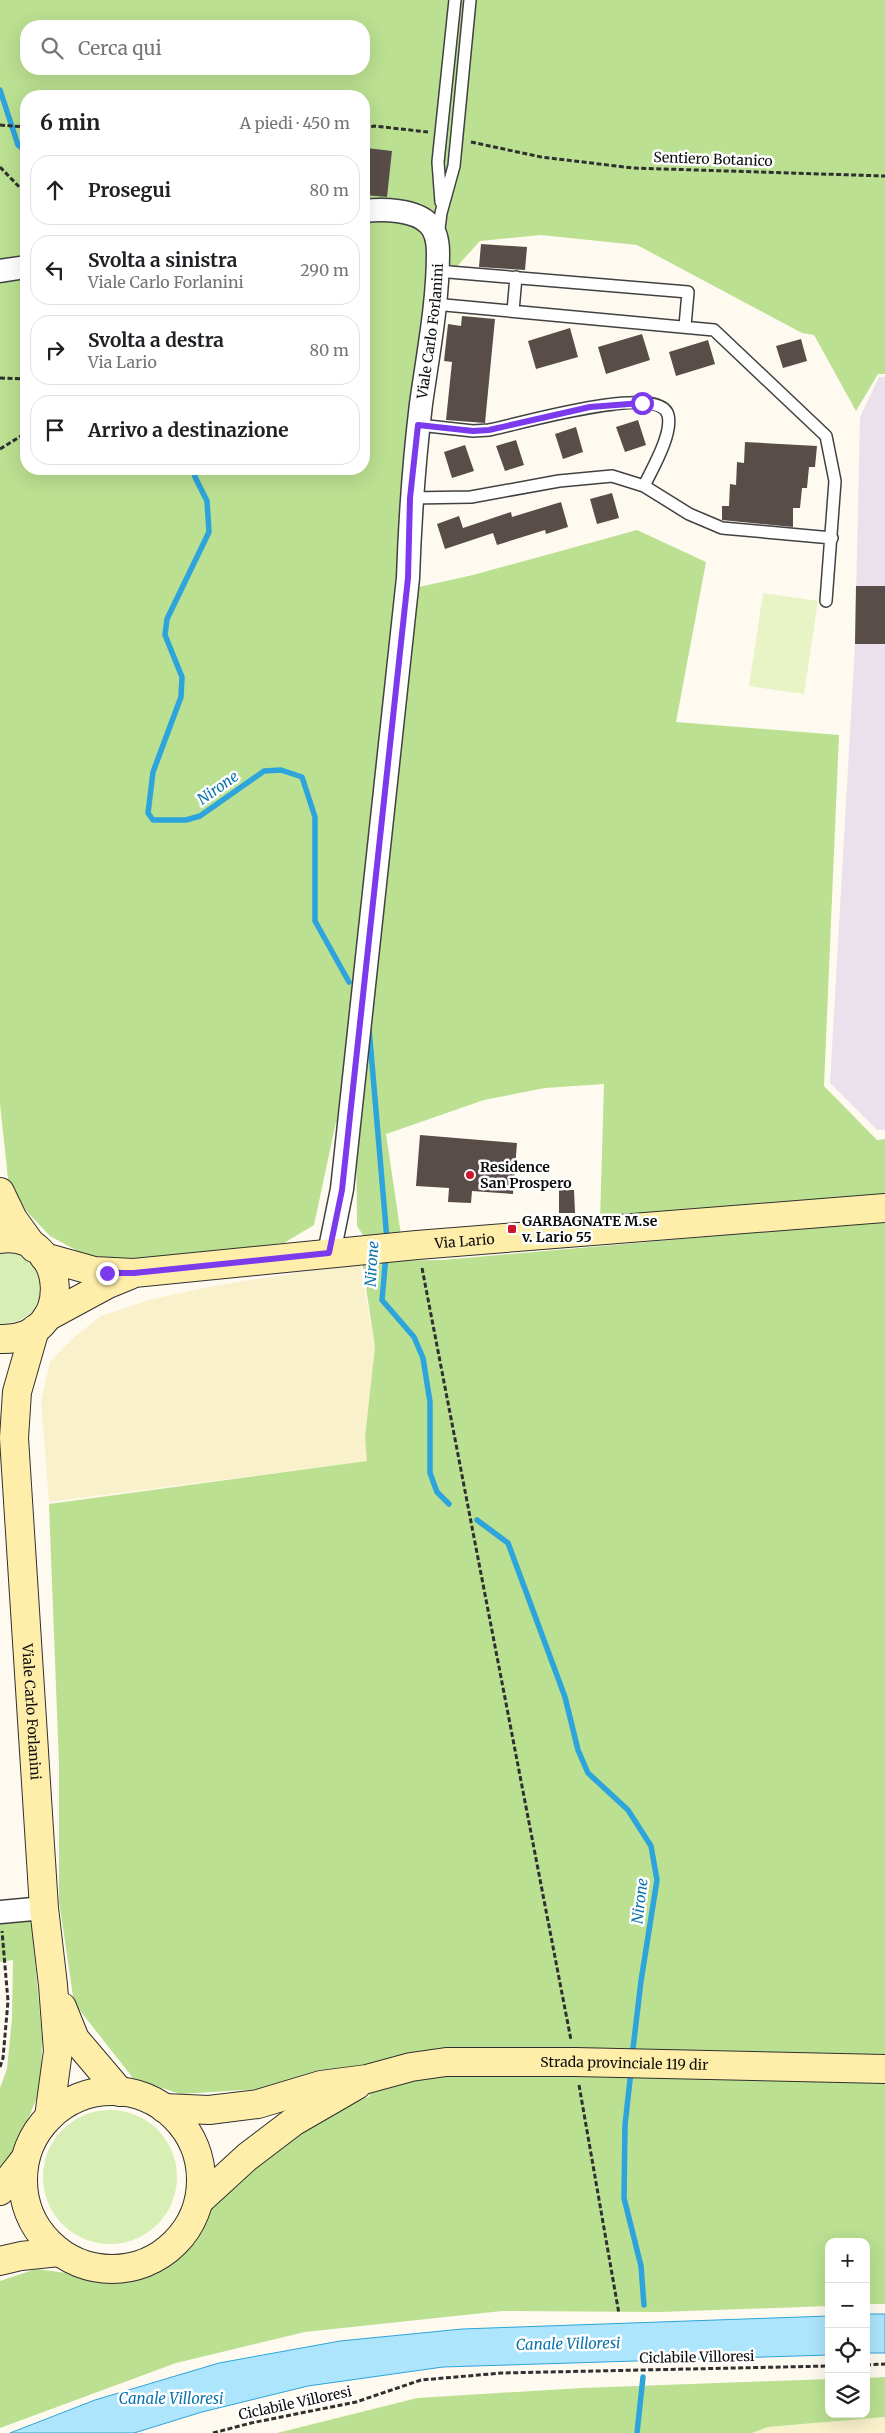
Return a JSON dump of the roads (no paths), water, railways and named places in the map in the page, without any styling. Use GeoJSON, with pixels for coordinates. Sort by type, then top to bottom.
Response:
{"type":"FeatureCollection","features":[{"type":"Feature","properties":{"kind":"street","name":"Viale Carlo Forlanini"},"geometry":{"type":"LineString","coordinates":[[329,1253],[342,1190],[408,578],[410,498],[437,271],[437,244],[429,224],[420,217],[387,211],[370,211]]}},
{"type":"Feature","properties":{"kind":"street"},"geometry":{"type":"LineString","coordinates":[[0,271],[20,268]]}},
{"type":"Feature","properties":{"kind":"street"},"geometry":{"type":"LineString","coordinates":[[0,1192],[14,1219],[39,1252]]}},
{"type":"Feature","properties":{"kind":"street","name":"Via Lario"},"geometry":{"type":"LineString","coordinates":[[0,1240],[19,1241],[39,1252],[94,1271],[134,1273],[329,1253],[885,1208]]}},
{"type":"Feature","properties":{"kind":"street","name":"Viale Carlo Forlanini"},"geometry":{"type":"LineString","coordinates":[[39,1252],[55,1280],[56,1293],[41,1323],[18,1392],[14,1438],[44,1908],[53,1985],[58,2052],[49,2117]]}},
{"type":"Feature","properties":{"kind":"street","name":"Via Lario"},"geometry":{"type":"LineString","coordinates":[[0,1339],[23,1336],[41,1323],[108,1284],[134,1273]]}},
{"type":"Feature","properties":{"kind":"street","name":"Viale Carlo Forlanini"},"geometry":{"type":"LineString","coordinates":[[0,1402],[14,1438]]}},
{"type":"Feature","properties":{"kind":"street"},"geometry":{"type":"LineString","coordinates":[[1,1917],[44,1908]]}},
{"type":"Feature","properties":{"kind":"street","name":"Viale Carlo Forlanini"},"geometry":{"type":"LineString","coordinates":[[53,1985],[75,2039],[120,2092]]}},
{"type":"Feature","properties":{"kind":"street","name":"Strada provinciale 119 dir"},"geometry":{"type":"LineString","coordinates":[[164,2108],[208,2110],[258,2104],[321,2085],[367,2079],[411,2067],[446,2062],[575,2062],[885,2069]]}},
{"type":"Feature","properties":{"kind":"street","name":"Strada provinciale 119 dir"},"geometry":{"type":"LineString","coordinates":[[199,2201],[247,2157],[293,2122],[367,2079]]}},
{"type":"Feature","properties":{"kind":"street"},"geometry":{"type":"LineString","coordinates":[[120,2092],[143,2097],[164,2108],[188,2134],[195,2149],[200,2175],[199,2201],[193,2217],[172,2246],[143,2264],[126,2268],[108,2269],[74,2261],[59,2252],[40,2234],[28,2210],[23,2185],[25,2159],[30,2143],[49,2117],[74,2100],[89,2094],[120,2092]]}},
{"type":"Feature","properties":{"kind":"street"},"geometry":{"type":"LineString","coordinates":[[0,2192],[25,2159]]}},
{"type":"Feature","properties":{"kind":"street"},"geometry":{"type":"LineString","coordinates":[[0,2261],[21,2256],[59,2252]]}},
{"type":"Feature","properties":{"kind":"lane"},"geometry":{"type":"LineString","coordinates":[[441,213],[438,162],[455,0]]}},
{"type":"Feature","properties":{"kind":"lane"},"geometry":{"type":"LineString","coordinates":[[437,244],[441,213],[454,166],[470,0]]}},
{"type":"Feature","properties":{"kind":"lane"},"geometry":{"type":"LineString","coordinates":[[437,271],[688,292],[685,326]]}},
{"type":"Feature","properties":{"kind":"lane"},"geometry":{"type":"LineString","coordinates":[[513,311],[516,278]]}},
{"type":"Feature","properties":{"kind":"lane"},"geometry":{"type":"LineString","coordinates":[[434,304],[714,330],[826,436],[835,481],[826,601]]}},
{"type":"Feature","properties":{"kind":"lane"},"geometry":{"type":"LineString","coordinates":[[418,425],[473,431],[489,430],[590,407],[642,403],[660,406],[666,411],[669,418],[667,435],[644,486]]}},
{"type":"Feature","properties":{"kind":"lane"},"geometry":{"type":"LineString","coordinates":[[410,498],[471,497],[559,481],[604,476],[625,479],[644,486],[689,514],[722,528],[832,538]]}},
{"type":"Feature","properties":{"kind":"water"},"geometry":{"type":"Polygon","coordinates":[[[870,2314],[885,2314],[885,2353],[870,2353],[870,2314]]]}},
{"type":"Feature","properties":{"kind":"water","name":"Canale Villoresi"},"geometry":{"type":"Polygon","coordinates":[[[825,2316],[825,2355],[443,2367],[308,2386],[202,2412],[134,2433],[10,2433],[95,2400],[219,2363],[340,2341],[462,2329],[825,2316]]]}},
{"type":"Feature","properties":{"kind":"waterway","name":"Nirone"},"geometry":{"type":"LineString","coordinates":[[0,90],[20,146]]}},
{"type":"Feature","properties":{"kind":"waterway","name":"Nirone"},"geometry":{"type":"LineString","coordinates":[[195,475],[207,501],[209,532],[167,619],[165,635],[182,677],[181,697],[153,772],[148,813],[153,820],[186,820],[200,816],[264,771],[281,770],[302,777],[315,817],[315,921],[349,982]]}},
{"type":"Feature","properties":{"kind":"waterway","name":"Nirone"},"geometry":{"type":"LineString","coordinates":[[369,1028],[387,1240]]}},
{"type":"Feature","properties":{"kind":"waterway","name":"Nirone"},"geometry":{"type":"LineString","coordinates":[[386,1255],[382,1300],[414,1337],[423,1358],[430,1402],[430,1473],[437,1492],[449,1504]]}},
{"type":"Feature","properties":{"kind":"waterway","name":"Nirone"},"geometry":{"type":"LineString","coordinates":[[477,1520],[508,1543],[565,1697],[578,1750],[588,1773],[628,1810],[651,1846],[657,1880],[641,1981],[632,2057]]}},
{"type":"Feature","properties":{"kind":"waterway","name":"Nirone"},"geometry":{"type":"LineString","coordinates":[[631,2071],[625,2125],[624,2198],[641,2266],[644,2305]]}},
{"type":"Feature","properties":{"kind":"waterway","name":"Nirone"},"geometry":{"type":"LineString","coordinates":[[637,2433],[643,2377]]}},
{"type":"Feature","properties":{"kind":"place","name":"Residence San Prospero"},"geometry":{"type":"Point","coordinates":[470,1175]}},
{"type":"Feature","properties":{"kind":"place","name":"GARBAGNATE M.se v. Lario 55"},"geometry":{"type":"Point","coordinates":[512,1229]}}]}
